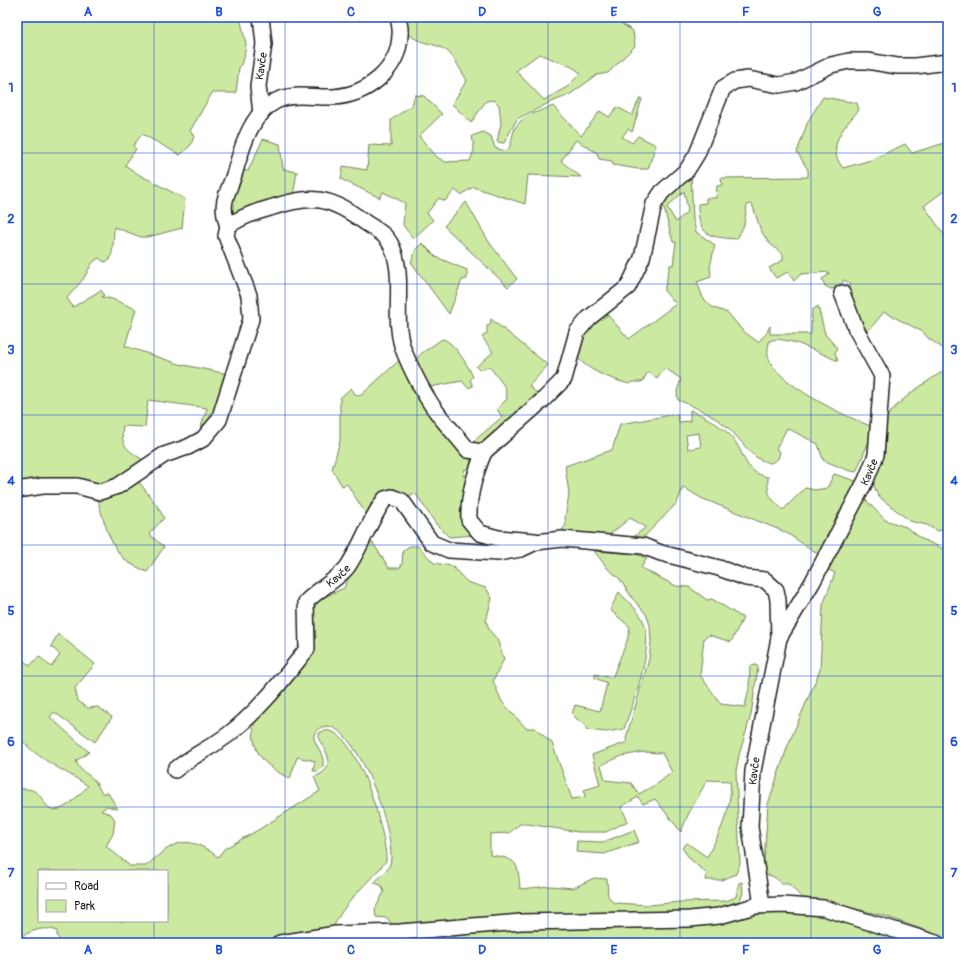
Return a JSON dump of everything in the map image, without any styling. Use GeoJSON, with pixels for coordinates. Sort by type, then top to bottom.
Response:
{"type":"FeatureCollection","features":[{"type":"Feature","properties":{"kind":"street","name":"Kavče"},"geometry":{"type":"LineString","coordinates":[[260,17],[263,23],[264,44],[258,86],[261,114]]}},
{"type":"Feature","properties":{"kind":"street"},"geometry":{"type":"LineString","coordinates":[[17,490],[43,486],[77,486],[100,492],[112,488],[164,455],[188,447],[203,439],[219,420],[251,319],[249,295],[226,236],[228,226],[223,207],[246,138],[252,126],[261,114],[269,106],[282,99],[348,95],[370,85],[389,69],[394,61],[400,35],[398,17]]}},
{"type":"Feature","properties":{"kind":"street"},"geometry":{"type":"LineString","coordinates":[[228,226],[238,219],[256,212],[291,201],[312,198],[334,203],[354,214],[388,238],[395,253],[400,283],[397,319],[399,336],[405,354],[425,394],[439,415],[468,450],[484,452],[544,399],[564,379],[577,332],[589,318],[628,287],[642,258],[654,204],[662,192],[687,170],[697,154],[723,88],[735,81],[748,79],[779,86],[796,82],[831,65],[848,61],[866,61],[897,66],[915,66],[948,62]]}},
{"type":"Feature","properties":{"kind":"street","name":"Kavče"},"geometry":{"type":"LineString","coordinates":[[779,638],[812,583],[866,480],[876,455],[882,376],[856,329],[842,293]]}},
{"type":"Feature","properties":{"kind":"street","name":"Kavče"},"geometry":{"type":"LineString","coordinates":[[484,452],[474,476],[468,506],[469,520],[480,533],[498,538],[536,542],[562,539],[644,546],[661,553],[746,578],[765,580],[776,590],[779,638],[753,771],[750,826],[762,906]]}},
{"type":"Feature","properties":{"kind":"street","name":"Kavče"},"geometry":{"type":"LineString","coordinates":[[175,770],[186,760],[227,736],[248,718],[268,698],[307,648],[306,602],[315,592],[348,568],[373,522],[378,508],[385,498],[392,497],[402,501],[432,543],[449,550],[498,553],[521,549],[536,542]]}},
{"type":"Feature","properties":{"kind":"street"},"geometry":{"type":"LineString","coordinates":[[280,943],[336,934],[400,932],[521,922],[690,919],[719,916],[755,906],[824,908],[936,943]]}},
{"type":"Feature","properties":{"kind":"green space"},"geometry":{"type":"Polygon","coordinates":[[[17,17],[240,17],[246,44],[244,58],[239,68],[236,93],[212,93],[190,131],[194,136],[191,145],[180,155],[142,134],[133,146],[136,149],[125,165],[138,174],[185,199],[182,228],[148,237],[141,237],[114,227],[113,248],[110,260],[104,262],[99,258],[92,263],[84,278],[67,298],[73,307],[101,290],[104,295],[102,297],[112,299],[136,309],[125,346],[179,364],[228,374],[221,405],[200,438],[200,430],[207,408],[148,400],[145,427],[123,426],[122,433],[123,440],[128,449],[148,463],[112,485],[17,489],[17,17]]]}},
{"type":"Feature","properties":{"kind":"green space"},"geometry":{"type":"Polygon","coordinates":[[[403,17],[611,17],[633,31],[635,46],[608,73],[597,75],[569,95],[517,119],[504,143],[497,142],[501,123],[499,105],[494,100],[486,101],[471,123],[452,104],[467,80],[455,60],[447,51],[440,47],[414,38],[409,34],[405,27],[403,17]],[[539,54],[516,71],[544,100],[567,87],[581,73],[572,67],[539,54]]]}},
{"type":"Feature","properties":{"kind":"green space"},"geometry":{"type":"Polygon","coordinates":[[[415,95],[424,96],[442,114],[419,136],[437,157],[445,162],[470,161],[474,150],[472,136],[483,132],[491,136],[495,148],[506,151],[511,144],[515,128],[522,120],[532,114],[553,106],[581,136],[600,111],[609,117],[617,107],[632,115],[640,98],[642,99],[632,132],[628,129],[622,137],[632,143],[638,136],[656,145],[648,169],[638,169],[613,165],[612,161],[599,159],[597,153],[576,140],[561,161],[581,177],[528,175],[525,204],[473,187],[461,195],[455,190],[445,201],[439,198],[427,213],[433,220],[413,239],[403,225],[405,203],[383,192],[380,198],[341,179],[343,166],[367,170],[369,145],[391,146],[391,120],[412,105],[415,95]]]}},
{"type":"Feature","properties":{"kind":"green space"},"geometry":{"type":"Polygon","coordinates":[[[823,97],[857,103],[859,110],[843,130],[836,144],[838,160],[843,168],[871,160],[905,144],[912,153],[948,142],[948,188],[924,206],[948,240],[948,352],[928,338],[923,332],[884,312],[864,336],[848,291],[850,283],[844,280],[840,286],[831,289],[825,286],[822,279],[828,275],[829,272],[801,274],[794,281],[788,272],[776,278],[769,268],[783,260],[783,254],[769,243],[761,231],[752,204],[747,205],[744,225],[737,239],[719,237],[707,233],[700,223],[698,204],[706,203],[706,198],[716,198],[717,186],[722,185],[721,178],[808,177],[808,170],[797,152],[808,121],[823,97]]]}},
{"type":"Feature","properties":{"kind":"green space"},"geometry":{"type":"Polygon","coordinates":[[[263,139],[280,144],[283,169],[297,172],[292,202],[232,219],[227,210],[241,170],[248,171],[263,139]]]}},
{"type":"Feature","properties":{"kind":"green space"},"geometry":{"type":"Polygon","coordinates":[[[691,172],[693,219],[696,232],[715,245],[710,267],[711,277],[697,282],[703,298],[712,307],[728,313],[743,331],[758,342],[766,334],[770,326],[770,334],[811,334],[812,310],[818,306],[825,334],[837,348],[835,353],[838,361],[794,342],[785,340],[769,341],[768,356],[773,367],[797,388],[830,408],[873,427],[872,434],[856,472],[823,460],[818,444],[787,428],[776,449],[780,452],[778,459],[771,463],[758,458],[752,454],[733,432],[722,423],[691,405],[678,400],[677,391],[681,379],[665,368],[657,379],[648,372],[642,382],[632,382],[629,384],[607,377],[579,360],[575,354],[577,342],[605,312],[629,339],[676,304],[664,291],[670,265],[673,265],[676,242],[673,242],[662,201],[691,172]],[[684,191],[667,207],[676,222],[688,211],[684,191]]]}},
{"type":"Feature","properties":{"kind":"green space"},"geometry":{"type":"Polygon","coordinates":[[[466,202],[489,242],[517,279],[508,287],[444,226],[466,202]]]}},
{"type":"Feature","properties":{"kind":"green space"},"geometry":{"type":"Polygon","coordinates":[[[422,243],[436,257],[467,270],[467,279],[462,280],[449,314],[411,262],[416,249],[422,243]]]}},
{"type":"Feature","properties":{"kind":"green space"},"geometry":{"type":"Polygon","coordinates":[[[491,319],[548,365],[529,386],[542,398],[488,446],[467,447],[502,417],[497,409],[507,399],[505,387],[489,366],[481,370],[476,367],[493,352],[482,337],[487,333],[487,326],[490,325],[491,319]]]}},
{"type":"Feature","properties":{"kind":"green space"},"geometry":{"type":"Polygon","coordinates":[[[442,339],[456,349],[468,367],[473,377],[470,380],[473,386],[468,388],[462,381],[425,388],[413,362],[422,353],[442,339]]]}},
{"type":"Feature","properties":{"kind":"green space"},"geometry":{"type":"Polygon","coordinates":[[[403,357],[463,453],[472,462],[473,472],[465,469],[463,476],[470,478],[467,490],[463,490],[463,512],[468,531],[475,535],[449,537],[436,524],[415,493],[404,498],[372,502],[366,514],[347,484],[342,486],[332,469],[340,441],[340,398],[351,388],[355,394],[360,396],[403,357]]]}},
{"type":"Feature","properties":{"kind":"green space"},"geometry":{"type":"Polygon","coordinates":[[[948,368],[948,529],[937,531],[927,525],[910,521],[878,496],[870,475],[883,422],[904,399],[948,368]]]}},
{"type":"Feature","properties":{"kind":"green space"},"geometry":{"type":"Polygon","coordinates":[[[690,410],[720,426],[728,433],[738,446],[748,465],[759,474],[768,477],[770,496],[783,510],[805,488],[815,490],[827,488],[834,474],[859,482],[820,555],[785,532],[701,498],[683,487],[677,503],[639,542],[559,534],[566,525],[565,518],[569,494],[565,466],[612,450],[620,424],[677,414],[679,422],[690,421],[690,410]],[[699,433],[686,435],[688,449],[701,447],[699,433]],[[630,518],[607,537],[632,538],[646,527],[630,518]]]}},
{"type":"Feature","properties":{"kind":"green space"},"geometry":{"type":"Polygon","coordinates":[[[136,478],[158,507],[164,518],[149,534],[164,547],[147,572],[127,562],[115,548],[103,520],[99,505],[99,500],[136,478]]]}},
{"type":"Feature","properties":{"kind":"green space"},"geometry":{"type":"Polygon","coordinates":[[[862,496],[885,520],[906,527],[922,539],[948,551],[948,939],[885,916],[824,901],[802,898],[789,884],[781,884],[773,877],[763,874],[768,804],[788,745],[820,670],[823,605],[835,573],[825,568],[862,496]]]}},
{"type":"Feature","properties":{"kind":"green space"},"geometry":{"type":"Polygon","coordinates":[[[364,542],[373,543],[389,568],[399,568],[402,565],[403,550],[410,546],[418,546],[434,563],[452,566],[467,582],[486,588],[492,598],[486,621],[490,631],[497,639],[504,659],[493,681],[502,702],[526,728],[535,728],[552,743],[572,799],[585,797],[584,790],[600,785],[592,755],[627,742],[626,738],[649,659],[651,642],[650,625],[646,614],[633,599],[619,578],[608,569],[594,551],[635,554],[647,558],[641,568],[676,586],[689,587],[707,600],[712,599],[743,618],[731,642],[709,635],[704,638],[700,675],[721,704],[745,707],[749,688],[750,666],[756,665],[758,667],[751,715],[739,755],[736,771],[740,863],[736,874],[722,880],[706,880],[707,874],[690,859],[682,848],[687,843],[707,857],[727,811],[730,781],[707,780],[688,815],[681,832],[655,799],[643,804],[638,797],[621,807],[628,821],[606,832],[578,832],[520,824],[509,833],[490,834],[490,855],[506,858],[515,863],[517,867],[520,889],[550,886],[573,888],[594,878],[607,879],[608,896],[614,903],[650,905],[679,902],[726,901],[736,897],[739,883],[742,882],[743,894],[739,901],[709,912],[393,926],[387,918],[376,917],[375,909],[384,892],[381,885],[374,883],[389,867],[391,850],[381,806],[360,758],[348,740],[335,728],[322,727],[318,729],[315,732],[314,738],[321,752],[323,766],[317,771],[313,771],[315,761],[297,757],[290,779],[273,769],[261,757],[254,742],[253,733],[254,722],[304,666],[310,650],[309,607],[316,601],[344,588],[364,542]],[[643,752],[622,756],[601,765],[605,780],[631,783],[639,794],[660,782],[672,772],[662,753],[643,752]]]}},
{"type":"Feature","properties":{"kind":"green space"},"geometry":{"type":"Polygon","coordinates":[[[619,592],[636,610],[644,623],[646,648],[641,676],[624,729],[606,732],[587,730],[584,724],[572,714],[575,705],[600,711],[607,683],[595,678],[595,674],[612,678],[627,641],[630,627],[610,610],[619,592]]]}},
{"type":"Feature","properties":{"kind":"green space"},"geometry":{"type":"Polygon","coordinates":[[[58,634],[95,664],[75,688],[78,701],[88,708],[98,707],[112,717],[95,742],[54,712],[50,717],[89,752],[76,761],[78,765],[82,771],[91,777],[102,793],[108,793],[118,809],[107,806],[101,811],[111,814],[115,820],[113,834],[106,846],[130,866],[146,866],[164,851],[180,843],[197,844],[218,857],[224,849],[258,830],[320,791],[314,777],[321,774],[325,770],[328,765],[328,756],[319,740],[319,733],[332,732],[344,741],[356,758],[375,805],[385,848],[386,861],[349,902],[332,930],[291,935],[258,943],[61,943],[57,936],[57,931],[52,929],[36,930],[17,939],[17,789],[34,791],[38,793],[47,806],[52,809],[58,809],[69,804],[88,786],[31,750],[17,734],[17,655],[30,666],[39,656],[51,667],[60,655],[51,646],[58,634]]]}},
{"type":"Feature","properties":{"kind":"green space"},"geometry":{"type":"Polygon","coordinates":[[[634,830],[639,842],[604,854],[576,852],[577,841],[603,842],[634,830]]]}},
{"type":"Feature","properties":{"kind":"green space"},"geometry":{"type":"Polygon","coordinates":[[[758,910],[825,913],[918,943],[316,943],[758,910]]]}}]}
